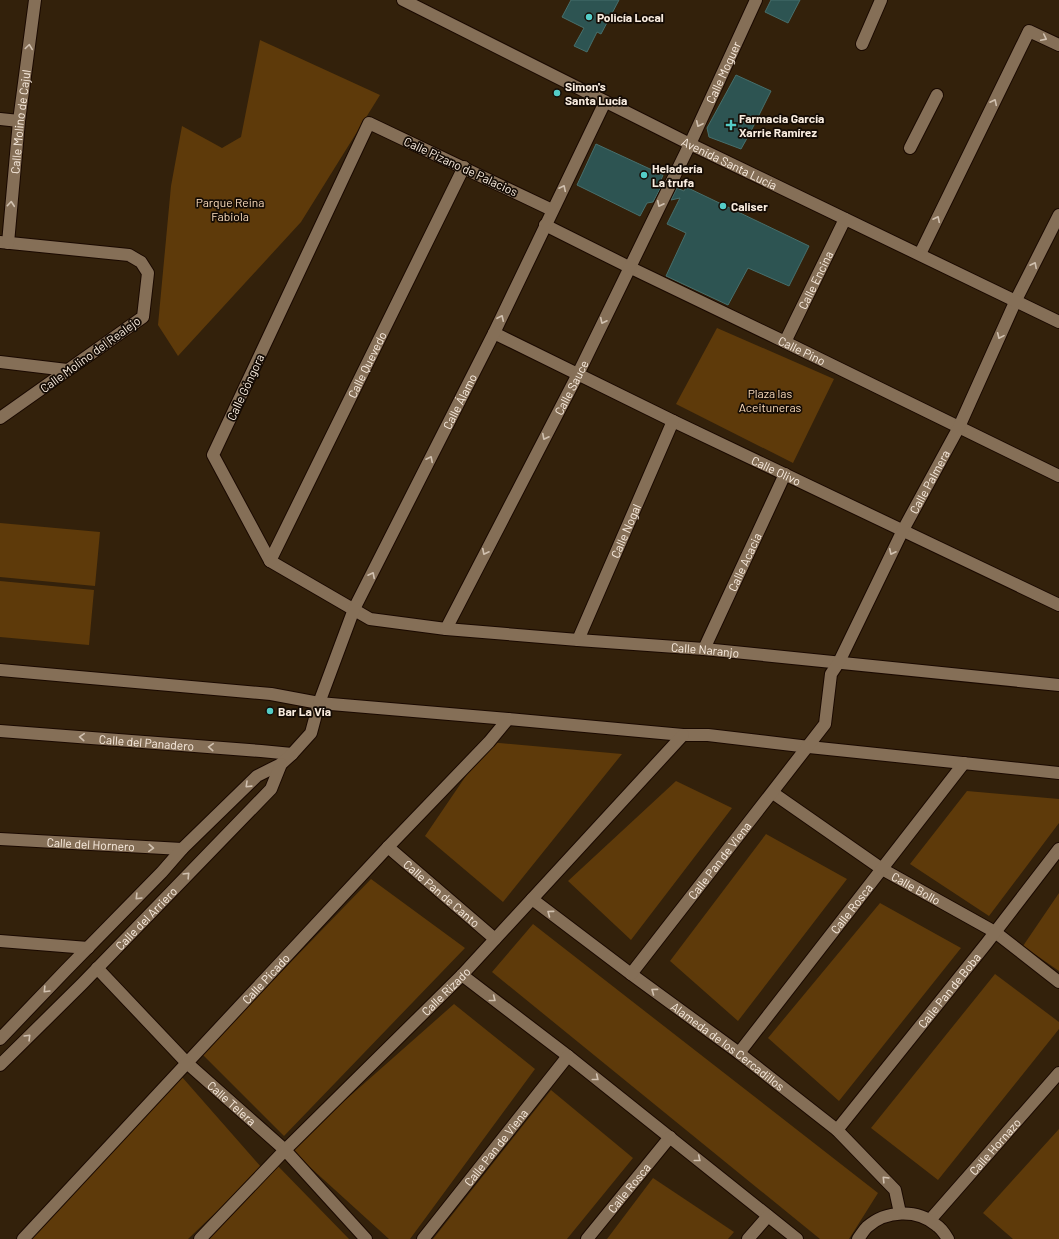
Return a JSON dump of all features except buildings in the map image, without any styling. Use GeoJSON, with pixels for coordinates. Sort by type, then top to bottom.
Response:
{"type":"FeatureCollection","features":[{"type":"Feature","properties":{"kind":"street","name":"Calle Molino de Cajul"},"geometry":{"type":"LineString","coordinates":[[4,242],[35,0]]}},
{"type":"Feature","properties":{"kind":"street","name":"Avenida Santa Lucía"},"geometry":{"type":"LineString","coordinates":[[403,0],[690,144],[1059,322]]}},
{"type":"Feature","properties":{"kind":"street","name":"Calle Moguer"},"geometry":{"type":"LineString","coordinates":[[690,144],[756,0]]}},
{"type":"Feature","properties":{"kind":"street"},"geometry":{"type":"LineString","coordinates":[[862,44],[882,0]]}},
{"type":"Feature","properties":{"kind":"street"},"geometry":{"type":"LineString","coordinates":[[920,254],[1029,31],[1059,46]]}},
{"type":"Feature","properties":{"kind":"street"},"geometry":{"type":"LineString","coordinates":[[910,148],[937,95]]}},
{"type":"Feature","properties":{"kind":"street","name":"Calle Álamo"},"geometry":{"type":"LineString","coordinates":[[319,703],[354,610],[494,333],[605,102]]}},
{"type":"Feature","properties":{"kind":"street"},"geometry":{"type":"LineString","coordinates":[[0,119],[19,122]]}},
{"type":"Feature","properties":{"kind":"street","name":"Calle Pizano de Palacios"},"geometry":{"type":"LineString","coordinates":[[369,123],[552,210]]}},
{"type":"Feature","properties":{"kind":"street","name":"Calle Góngora"},"geometry":{"type":"LineString","coordinates":[[270,561],[213,455],[369,123]]}},
{"type":"Feature","properties":{"kind":"street","name":"Calle Sauce"},"geometry":{"type":"LineString","coordinates":[[446,628],[578,374],[690,144]]}},
{"type":"Feature","properties":{"kind":"street","name":"Calle Quevedo"},"geometry":{"type":"LineString","coordinates":[[270,561],[464,167]]}},
{"type":"Feature","properties":{"kind":"street","name":"Calle Palmera"},"geometry":{"type":"LineString","coordinates":[[809,747],[825,724],[831,674],[903,530],[959,427],[1016,300],[1059,215]]}},
{"type":"Feature","properties":{"kind":"street","name":"Calle Encina"},"geometry":{"type":"LineString","coordinates":[[786,342],[845,218]]}},
{"type":"Feature","properties":{"kind":"street","name":"Calle Pino"},"geometry":{"type":"LineString","coordinates":[[545,225],[1059,476]]}},
{"type":"Feature","properties":{"kind":"street","name":"Calle Molino del Realejo"},"geometry":{"type":"LineString","coordinates":[[0,418],[143,317],[148,273],[141,262],[129,256],[4,242]]}},
{"type":"Feature","properties":{"kind":"street","name":"Calle Olivo"},"geometry":{"type":"LineString","coordinates":[[494,333],[672,421],[1059,605]]}},
{"type":"Feature","properties":{"kind":"street"},"geometry":{"type":"LineString","coordinates":[[0,362],[68,370]]}},
{"type":"Feature","properties":{"kind":"street","name":"Calle Nogal"},"geometry":{"type":"LineString","coordinates":[[578,640],[672,421]]}},
{"type":"Feature","properties":{"kind":"street","name":"Calle Acacia"},"geometry":{"type":"LineString","coordinates":[[704,649],[785,474]]}},
{"type":"Feature","properties":{"kind":"street"},"geometry":{"type":"LineString","coordinates":[[270,561],[354,610]]}},
{"type":"Feature","properties":{"kind":"street","name":"Calle Naranjo"},"geometry":{"type":"LineString","coordinates":[[354,610],[370,619],[446,628],[578,640],[704,649],[1059,685]]}},
{"type":"Feature","properties":{"kind":"street"},"geometry":{"type":"LineString","coordinates":[[0,670],[271,694],[319,703],[683,735],[708,735],[809,747],[1059,772]]}},
{"type":"Feature","properties":{"kind":"street","name":"Calle del Arriero"},"geometry":{"type":"LineString","coordinates":[[0,1039],[162,872],[182,849],[257,776],[281,764],[292,754],[310,733],[319,703]]}},
{"type":"Feature","properties":{"kind":"street","name":"Calle Picado"},"geometry":{"type":"LineString","coordinates":[[23,1239],[508,719]]}},
{"type":"Feature","properties":{"kind":"street","name":"Calle del Panadero"},"geometry":{"type":"LineString","coordinates":[[0,732],[292,754]]}},
{"type":"Feature","properties":{"kind":"street","name":"Calle Rizado"},"geometry":{"type":"LineString","coordinates":[[200,1239],[285,1150],[450,985],[462,975],[683,735]]}},
{"type":"Feature","properties":{"kind":"street","name":"Calle Pan de Viena"},"geometry":{"type":"LineString","coordinates":[[631,974],[809,747]]}},
{"type":"Feature","properties":{"kind":"street","name":"Calle Rosca"},"geometry":{"type":"LineString","coordinates":[[739,1053],[964,763]]}},
{"type":"Feature","properties":{"kind":"street","name":"Calle del Arriero"},"geometry":{"type":"LineString","coordinates":[[0,1065],[97,968],[271,789],[281,764]]}},
{"type":"Feature","properties":{"kind":"street","name":"Calle Bollo"},"geometry":{"type":"LineString","coordinates":[[773,793],[882,869],[995,932],[1059,982]]}},
{"type":"Feature","properties":{"kind":"street","name":"Calle del Hornero"},"geometry":{"type":"LineString","coordinates":[[0,839],[182,849]]}},
{"type":"Feature","properties":{"kind":"street","name":"Calle Pan de Canto"},"geometry":{"type":"LineString","coordinates":[[388,847],[495,939]]}},
{"type":"Feature","properties":{"kind":"street","name":"Calle Pan de Boba"},"geometry":{"type":"LineString","coordinates":[[837,1130],[995,932],[1059,849]]}},
{"type":"Feature","properties":{"kind":"street","name":"Alameda de los Cercadillos"},"geometry":{"type":"LineString","coordinates":[[532,899],[739,1053],[837,1130],[896,1190],[900,1213]]}},
{"type":"Feature","properties":{"kind":"street"},"geometry":{"type":"LineString","coordinates":[[0,941],[88,948]]}},
{"type":"Feature","properties":{"kind":"street","name":"Calle Telera"},"geometry":{"type":"LineString","coordinates":[[97,968],[187,1063],[285,1150],[366,1239]]}},
{"type":"Feature","properties":{"kind":"street"},"geometry":{"type":"LineString","coordinates":[[462,975],[568,1056],[797,1239]]}},
{"type":"Feature","properties":{"kind":"street","name":"Calle Pan de Viena"},"geometry":{"type":"LineString","coordinates":[[423,1239],[568,1056]]}},
{"type":"Feature","properties":{"kind":"street","name":"Calle Hornazo"},"geometry":{"type":"LineString","coordinates":[[930,1220],[1059,1073]]}},
{"type":"Feature","properties":{"kind":"street","name":"Calle Rosca"},"geometry":{"type":"LineString","coordinates":[[587,1239],[670,1137]]}},
{"type":"Feature","properties":{"kind":"street"},"geometry":{"type":"LineString","coordinates":[[858,1239],[867,1227],[883,1217],[900,1213],[912,1214],[930,1220],[937,1225],[948,1239]]}},
{"type":"Feature","properties":{"kind":"street"},"geometry":{"type":"LineString","coordinates":[[748,1239],[768,1216]]}},
{"type":"Feature","properties":{"kind":"green space","name":"Parque Reina Fabiola"},"geometry":{"type":"Polygon","coordinates":[[[260,40],[380,95],[301,222],[178,356],[158,325],[171,186],[182,126],[222,148],[241,137],[260,40]]]}},
{"type":"Feature","properties":{"kind":"green space","name":"Plaza las Aceituneras"},"geometry":{"type":"Polygon","coordinates":[[[717,328],[834,379],[793,463],[676,404],[717,328]]]}},
{"type":"Feature","properties":{"kind":"green space"},"geometry":{"type":"Polygon","coordinates":[[[0,523],[100,532],[95,586],[0,577],[0,523]]]}},
{"type":"Feature","properties":{"kind":"green space"},"geometry":{"type":"Polygon","coordinates":[[[0,581],[94,590],[89,645],[0,637],[0,581]]]}},
{"type":"Feature","properties":{"kind":"green space"},"geometry":{"type":"Polygon","coordinates":[[[489,742],[622,754],[503,902],[425,836],[489,742]]]}},
{"type":"Feature","properties":{"kind":"green space"},"geometry":{"type":"Polygon","coordinates":[[[676,781],[732,808],[631,940],[568,881],[676,781]]]}},
{"type":"Feature","properties":{"kind":"green space"},"geometry":{"type":"Polygon","coordinates":[[[967,791],[1059,799],[1059,823],[989,916],[910,864],[967,791]]]}},
{"type":"Feature","properties":{"kind":"green space"},"geometry":{"type":"Polygon","coordinates":[[[766,834],[847,879],[738,1021],[670,961],[766,834]]]}},
{"type":"Feature","properties":{"kind":"green space"},"geometry":{"type":"Polygon","coordinates":[[[371,879],[465,948],[284,1136],[202,1054],[371,879]]]}},
{"type":"Feature","properties":{"kind":"green space"},"geometry":{"type":"Polygon","coordinates":[[[1059,893],[1059,971],[1023,946],[1059,893]]]}},
{"type":"Feature","properties":{"kind":"green space"},"geometry":{"type":"Polygon","coordinates":[[[880,903],[961,948],[839,1101],[768,1038],[880,903]]]}},
{"type":"Feature","properties":{"kind":"green space"},"geometry":{"type":"Polygon","coordinates":[[[533,924],[878,1193],[849,1239],[820,1239],[492,972],[533,924]]]}},
{"type":"Feature","properties":{"kind":"green space"},"geometry":{"type":"Polygon","coordinates":[[[995,974],[1059,1022],[1059,1029],[938,1180],[871,1128],[995,974]]]}},
{"type":"Feature","properties":{"kind":"green space"},"geometry":{"type":"Polygon","coordinates":[[[454,1004],[535,1069],[410,1239],[389,1239],[290,1149],[454,1004]]]}},
{"type":"Feature","properties":{"kind":"green space"},"geometry":{"type":"Polygon","coordinates":[[[182,1077],[262,1168],[188,1239],[31,1239],[182,1077]]]}},
{"type":"Feature","properties":{"kind":"green space"},"geometry":{"type":"Polygon","coordinates":[[[551,1090],[633,1158],[567,1239],[433,1239],[551,1090]]]}},
{"type":"Feature","properties":{"kind":"green space"},"geometry":{"type":"Polygon","coordinates":[[[1059,1129],[1059,1239],[1013,1239],[983,1213],[1059,1129]]]}},
{"type":"Feature","properties":{"kind":"green space"},"geometry":{"type":"Polygon","coordinates":[[[276,1164],[349,1239],[206,1239],[276,1164]]]}},
{"type":"Feature","properties":{"kind":"green space"},"geometry":{"type":"Polygon","coordinates":[[[653,1178],[734,1232],[728,1239],[607,1239],[653,1178]]]}},
{"type":"Feature","properties":{"kind":"place","name":"Policía Local"},"geometry":{"type":"Point","coordinates":[589,17]}},
{"type":"Feature","properties":{"kind":"place","name":"Simon's Santa Lucía"},"geometry":{"type":"Point","coordinates":[557,93]}},
{"type":"Feature","properties":{"kind":"place","name":"Farmacia García Xarrie Ramírez"},"geometry":{"type":"Point","coordinates":[731,125]}},
{"type":"Feature","properties":{"kind":"place","name":"Heladería La trufa"},"geometry":{"type":"Point","coordinates":[644,175]}},
{"type":"Feature","properties":{"kind":"place","name":"Caliser"},"geometry":{"type":"Point","coordinates":[723,206]}},
{"type":"Feature","properties":{"kind":"place","name":"Bar La Vía"},"geometry":{"type":"Point","coordinates":[270,711]}}]}
